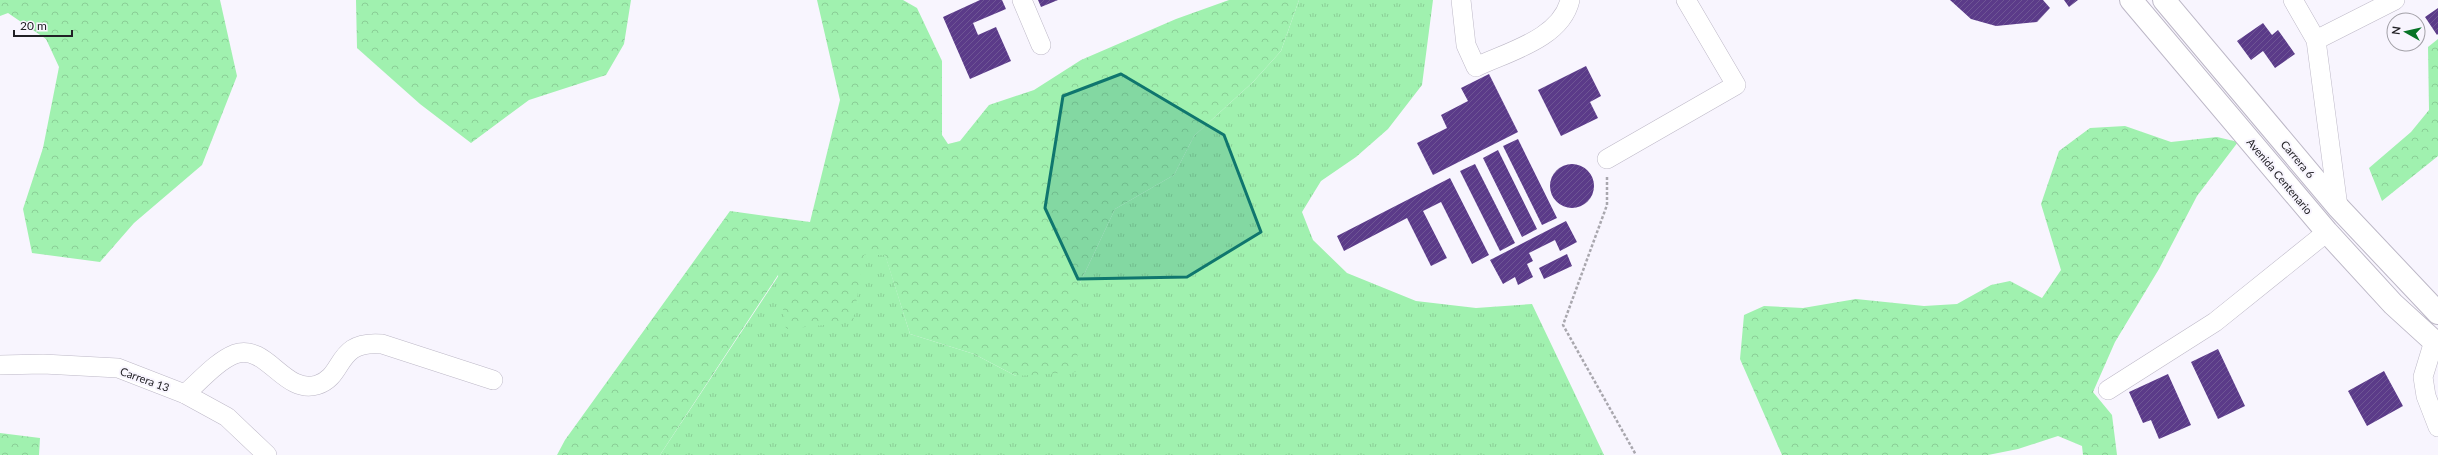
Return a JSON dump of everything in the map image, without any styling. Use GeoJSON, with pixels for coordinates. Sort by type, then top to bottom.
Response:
{"type":"FeatureCollection","features":[{"type":"Feature","properties":{"kind":"main road","name":"Avenida Centenario"},"geometry":{"type":"LineString","coordinates":[[2131,0],[2327,232],[2393,304],[2436,343]]}},
{"type":"Feature","properties":{"kind":"main road","name":"Carrera 6"},"geometry":{"type":"LineString","coordinates":[[2164,0],[2338,207],[2438,313]]}},
{"type":"Feature","properties":{"kind":"street"},"geometry":{"type":"LineString","coordinates":[[1022,0],[1040,45]]}},
{"type":"Feature","properties":{"kind":"street"},"geometry":{"type":"LineString","coordinates":[[1461,0],[1466,46],[1476,67],[1541,37],[1557,24],[1568,10],[1570,0]]}},
{"type":"Feature","properties":{"kind":"street"},"geometry":{"type":"LineString","coordinates":[[1607,159],[1736,85],[1686,0]]}},
{"type":"Feature","properties":{"kind":"street"},"geometry":{"type":"LineString","coordinates":[[2293,0],[2316,40],[2338,207]]}},
{"type":"Feature","properties":{"kind":"street"},"geometry":{"type":"LineString","coordinates":[[2316,40],[2396,0]]}},
{"type":"Feature","properties":{"kind":"street"},"geometry":{"type":"LineString","coordinates":[[2108,390],[2215,322],[2327,232]]}},
{"type":"Feature","properties":{"kind":"street"},"geometry":{"type":"LineString","coordinates":[[185,394],[224,360],[236,354],[257,355],[288,380],[300,385],[318,385],[332,374],[342,357],[357,346],[367,343],[382,344],[493,380]]}},
{"type":"Feature","properties":{"kind":"street"},"geometry":{"type":"LineString","coordinates":[[2436,343],[2423,377],[2426,396],[2438,427]]}},
{"type":"Feature","properties":{"kind":"street","name":"Carrera 13"},"geometry":{"type":"LineString","coordinates":[[0,365],[43,364],[118,368],[185,394],[227,416],[267,455]]}},
{"type":"Feature","properties":{"kind":"path"},"geometry":{"type":"LineString","coordinates":[[1607,159],[1607,205],[1563,326],[1636,455]]}},
{"type":"Feature","properties":{"kind":"highlighted area"},"geometry":{"type":"Polygon","coordinates":[[[1121,74],[1224,135],[1261,232],[1187,277],[1078,279],[1045,208],[1063,96],[1121,74]]]}},
{"type":"Feature","properties":{"kind":"green space"},"geometry":{"type":"Polygon","coordinates":[[[0,0],[220,0],[237,76],[202,165],[134,223],[100,262],[32,253],[23,209],[43,148],[59,67],[46,39],[8,13],[0,16],[0,0]]]}},
{"type":"Feature","properties":{"kind":"green space"},"geometry":{"type":"Polygon","coordinates":[[[356,0],[631,0],[624,44],[606,75],[529,100],[471,143],[420,104],[357,48],[356,0]]]}},
{"type":"Feature","properties":{"kind":"green space"},"geometry":{"type":"Polygon","coordinates":[[[817,0],[903,0],[917,8],[942,61],[942,135],[948,144],[960,141],[989,105],[1034,90],[1081,60],[1176,19],[1229,0],[1299,0],[1281,51],[1253,82],[1194,136],[1174,175],[1115,209],[1080,283],[1080,325],[1076,372],[1016,376],[974,354],[910,334],[885,255],[864,255],[853,322],[786,329],[778,275],[660,455],[557,455],[565,440],[730,211],[810,222],[840,100],[817,0]]]}},
{"type":"Feature","properties":{"kind":"green space"},"geometry":{"type":"Polygon","coordinates":[[[1299,0],[1433,0],[1422,85],[1388,129],[1356,157],[1321,181],[1302,212],[1313,240],[1347,273],[1416,301],[1476,308],[1532,304],[1604,455],[660,455],[779,275],[863,255],[885,254],[910,334],[974,354],[1016,376],[1080,325],[1080,283],[1115,209],[1174,175],[1194,136],[1253,82],[1281,51],[1299,0]]]}},
{"type":"Feature","properties":{"kind":"green space"},"geometry":{"type":"Polygon","coordinates":[[[2438,39],[2438,156],[2382,201],[2369,168],[2411,132],[2429,110],[2428,47],[2438,39]]]}},
{"type":"Feature","properties":{"kind":"green space"},"geometry":{"type":"Polygon","coordinates":[[[2125,126],[2171,142],[2217,137],[2238,142],[2197,196],[2159,269],[2115,342],[2093,392],[2112,415],[2117,455],[2083,455],[2082,446],[2058,436],[2018,449],[1988,455],[1782,455],[1740,359],[1744,315],[1764,306],[1803,308],[1856,299],[1924,306],[1957,304],[1991,285],[2010,281],[2042,298],[2061,270],[2041,204],[2059,151],[2090,128],[2125,126]]]}},
{"type":"Feature","properties":{"kind":"green space"},"geometry":{"type":"Polygon","coordinates":[[[0,433],[40,438],[39,455],[0,455],[0,433]]]}},
{"type":"Feature","properties":{"kind":"building"},"geometry":{"type":"Polygon","coordinates":[[[980,0],[1002,0],[1006,9],[973,23],[978,35],[996,27],[1011,61],[970,79],[943,17],[980,0]]]}},
{"type":"Feature","properties":{"kind":"building"},"geometry":{"type":"Polygon","coordinates":[[[1038,0],[1058,0],[1041,7],[1038,0]]]}},
{"type":"Feature","properties":{"kind":"building"},"geometry":{"type":"Polygon","coordinates":[[[1950,0],[2043,0],[2050,8],[2037,22],[1996,26],[1971,19],[1950,0]]]}},
{"type":"Feature","properties":{"kind":"building"},"geometry":{"type":"Polygon","coordinates":[[[2064,0],[2078,0],[2069,7],[2064,0]]]}},
{"type":"Feature","properties":{"kind":"building"},"geometry":{"type":"Polygon","coordinates":[[[2438,8],[2437,35],[2426,18],[2426,16],[2438,8]]]}},
{"type":"Feature","properties":{"kind":"building"},"geometry":{"type":"Polygon","coordinates":[[[2263,23],[2272,35],[2278,30],[2295,54],[2275,68],[2263,51],[2251,60],[2237,41],[2263,23]]]}},
{"type":"Feature","properties":{"kind":"building"},"geometry":{"type":"Polygon","coordinates":[[[1586,66],[1601,96],[1590,102],[1598,118],[1561,136],[1538,90],[1586,66]]]}},
{"type":"Feature","properties":{"kind":"building"},"geometry":{"type":"Polygon","coordinates":[[[1489,74],[1518,132],[1433,175],[1417,143],[1447,128],[1441,115],[1468,101],[1461,88],[1489,74]]]}},
{"type":"Feature","properties":{"kind":"building"},"geometry":{"type":"Polygon","coordinates":[[[1518,139],[1557,218],[1542,225],[1503,146],[1518,139]]]}},
{"type":"Feature","properties":{"kind":"building"},"geometry":{"type":"Polygon","coordinates":[[[1498,150],[1537,229],[1522,237],[1483,158],[1498,150]]]}},
{"type":"Feature","properties":{"kind":"building"},"geometry":{"type":"Polygon","coordinates":[[[1475,164],[1515,243],[1500,251],[1460,171],[1475,164]]]}},
{"type":"Feature","properties":{"kind":"building"},"geometry":{"type":"Polygon","coordinates":[[[1572,164],[1584,168],[1590,174],[1594,186],[1590,198],[1584,204],[1572,208],[1560,204],[1554,198],[1550,186],[1554,174],[1560,168],[1572,164]]]}},
{"type":"Feature","properties":{"kind":"building"},"geometry":{"type":"Polygon","coordinates":[[[1450,178],[1489,255],[1472,264],[1441,202],[1423,211],[1447,258],[1431,266],[1407,218],[1344,251],[1337,236],[1450,178]]]}},
{"type":"Feature","properties":{"kind":"building"},"geometry":{"type":"Polygon","coordinates":[[[1566,221],[1577,242],[1560,251],[1555,240],[1529,253],[1533,261],[1527,264],[1533,277],[1518,285],[1515,277],[1503,284],[1490,260],[1566,221]]]}},
{"type":"Feature","properties":{"kind":"building"},"geometry":{"type":"Polygon","coordinates":[[[1567,254],[1572,266],[1544,279],[1539,268],[1567,254]]]}},
{"type":"Feature","properties":{"kind":"building"},"geometry":{"type":"Polygon","coordinates":[[[2218,349],[2245,406],[2218,419],[2191,362],[2218,349]]]}},
{"type":"Feature","properties":{"kind":"building"},"geometry":{"type":"Polygon","coordinates":[[[2384,371],[2403,406],[2367,426],[2348,391],[2384,371]]]}},
{"type":"Feature","properties":{"kind":"building"},"geometry":{"type":"Polygon","coordinates":[[[2168,374],[2191,425],[2159,439],[2151,420],[2143,423],[2129,392],[2168,374]]]}}]}
